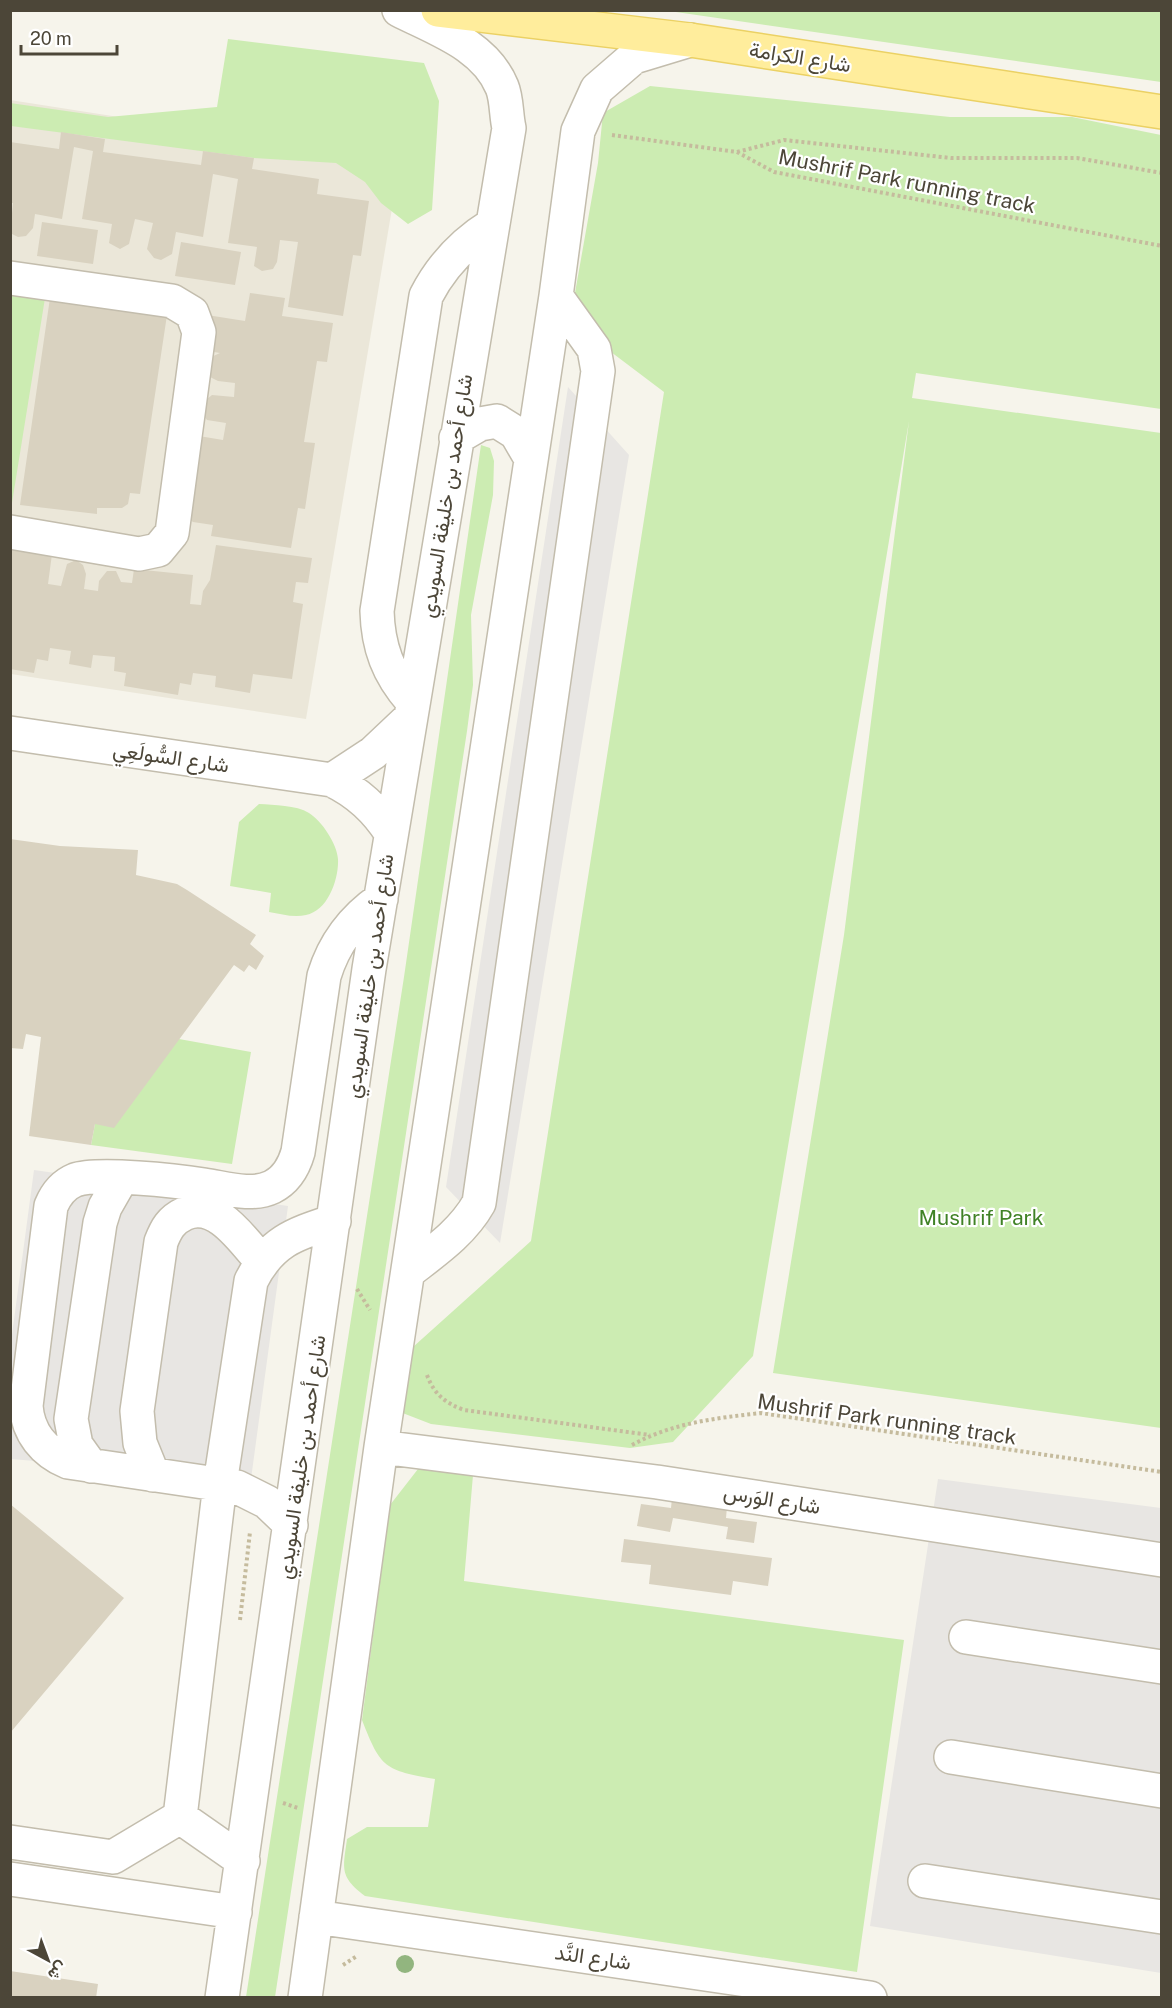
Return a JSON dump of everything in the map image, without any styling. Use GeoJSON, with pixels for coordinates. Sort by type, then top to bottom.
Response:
{"type":"FeatureCollection","features":[{"type":"Feature","properties":{"kind":"main road","name":"شارع الكرامة"},"geometry":{"type":"LineString","coordinates":[[438,10],[690,40],[1161,112]]}},
{"type":"Feature","properties":{"kind":"street","name":"شارع أحمد بن خليفة السويدي"},"geometry":{"type":"LineString","coordinates":[[222,1998],[391,833],[508,128],[502,87],[483,59],[458,40],[399,10]]}},
{"type":"Feature","properties":{"kind":"street"},"geometry":{"type":"LineString","coordinates":[[305,1998],[381,1447],[556,296],[578,131],[597,89],[634,57],[690,40]]}},
{"type":"Feature","properties":{"kind":"street"},"geometry":{"type":"LineString","coordinates":[[332,780],[374,753],[411,710],[381,651],[378,611],[426,296],[458,250],[492,225]]}},
{"type":"Feature","properties":{"kind":"street"},"geometry":{"type":"LineString","coordinates":[[10,278],[172,302],[192,313],[199,332],[172,533],[158,550],[139,554],[10,532]]}},
{"type":"Feature","properties":{"kind":"street"},"geometry":{"type":"LineString","coordinates":[[408,1272],[449,1241],[468,1222],[479,1203],[481,1192],[598,371],[594,349],[556,296]]}},
{"type":"Feature","properties":{"kind":"street"},"geometry":{"type":"LineString","coordinates":[[456,438],[480,424],[497,421],[516,433],[530,457]]}},
{"type":"Feature","properties":{"kind":"street","name":"شارع السُّولَعِي"},"geometry":{"type":"LineString","coordinates":[[10,734],[332,780],[346,787],[371,807],[391,833]]}},
{"type":"Feature","properties":{"kind":"street"},"geometry":{"type":"LineString","coordinates":[[291,1525],[279,1512],[252,1493],[220,1485],[68,1462],[46,1449],[32,1429],[26,1406],[55,1198],[66,1185],[77,1179],[172,1180],[248,1192],[266,1189],[282,1180],[295,1162],[298,1152],[324,976],[329,961],[345,932],[361,914],[381,899]]}},
{"type":"Feature","properties":{"kind":"street"},"geometry":{"type":"LineString","coordinates":[[91,1466],[76,1445],[71,1419],[100,1223],[105,1207],[121,1179]]}},
{"type":"Feature","properties":{"kind":"street"},"geometry":{"type":"LineString","coordinates":[[153,1474],[140,1443],[137,1411],[161,1242],[165,1229],[187,1212],[200,1211],[213,1214],[224,1221],[262,1262]]}},
{"type":"Feature","properties":{"kind":"street"},"geometry":{"type":"LineString","coordinates":[[180,1817],[220,1485],[249,1292],[262,1262],[287,1238],[334,1221]]}},
{"type":"Feature","properties":{"kind":"street","name":"شارع الوَرس"},"geometry":{"type":"LineString","coordinates":[[381,1447],[584,1473],[1161,1560]]}},
{"type":"Feature","properties":{"kind":"street"},"geometry":{"type":"LineString","coordinates":[[966,1637],[1161,1667]]}},
{"type":"Feature","properties":{"kind":"street"},"geometry":{"type":"LineString","coordinates":[[951,1757],[1161,1791]]}},
{"type":"Feature","properties":{"kind":"street"},"geometry":{"type":"LineString","coordinates":[[10,1842],[112,1857],[180,1817]]}},
{"type":"Feature","properties":{"kind":"street"},"geometry":{"type":"LineString","coordinates":[[180,1817],[243,1861]]}},
{"type":"Feature","properties":{"kind":"street"},"geometry":{"type":"LineString","coordinates":[[112,1857],[112,1894]]}},
{"type":"Feature","properties":{"kind":"street"},"geometry":{"type":"LineString","coordinates":[[10,1879],[235,1912]]}},
{"type":"Feature","properties":{"kind":"street"},"geometry":{"type":"LineString","coordinates":[[926,1881],[1161,1917]]}},
{"type":"Feature","properties":{"kind":"street","name":"شارع النَّد"},"geometry":{"type":"LineString","coordinates":[[316,1917],[870,1998]]}},
{"type":"Feature","properties":{"kind":"path","name":"Mushrif Park running track"},"geometry":{"type":"LineString","coordinates":[[578,131],[736,152],[774,172],[1161,246]]}},
{"type":"Feature","properties":{"kind":"path"},"geometry":{"type":"LineString","coordinates":[[736,152],[784,140],[951,158],[1077,158],[1161,173]]}},
{"type":"Feature","properties":{"kind":"path"},"geometry":{"type":"LineString","coordinates":[[328,1270],[349,1276],[368,1309],[401,1317]]}},
{"type":"Feature","properties":{"kind":"path"},"geometry":{"type":"LineString","coordinates":[[426,1370],[435,1392],[446,1404],[464,1410],[651,1435]]}},
{"type":"Feature","properties":{"kind":"path","name":"Mushrif Park running track"},"geometry":{"type":"LineString","coordinates":[[584,1473],[651,1435],[699,1420],[761,1413],[1161,1472]]}},
{"type":"Feature","properties":{"kind":"shaded area"},"geometry":{"type":"Polygon","coordinates":[[[10,100],[400,161],[306,719],[11,674],[10,100]]]}},
{"type":"Feature","properties":{"kind":"shaded area"},"geometry":{"type":"Polygon","coordinates":[[[568,387],[629,455],[500,1243],[446,1187],[568,387]]]}},
{"type":"Feature","properties":{"kind":"shaded area"},"geometry":{"type":"Polygon","coordinates":[[[34,1170],[288,1206],[251,1479],[11,1459],[11,1342],[34,1170]]]}},
{"type":"Feature","properties":{"kind":"shaded area"},"geometry":{"type":"Polygon","coordinates":[[[938,1479],[1161,1508],[1161,1973],[870,1926],[938,1479]]]}},
{"type":"Feature","properties":{"kind":"green space"},"geometry":{"type":"Polygon","coordinates":[[[669,11],[1161,11],[1161,82],[669,11]]]}},
{"type":"Feature","properties":{"kind":"green space"},"geometry":{"type":"Polygon","coordinates":[[[228,39],[424,63],[439,101],[432,210],[408,224],[381,203],[365,182],[336,163],[254,158],[11,126],[10,103],[108,117],[217,107],[228,39]]]}},
{"type":"Feature","properties":{"kind":"green space","name":"Mushrif Park"},"geometry":{"type":"Polygon","coordinates":[[[650,86],[950,117],[1072,117],[1161,135],[1161,409],[916,373],[912,398],[1161,433],[1161,1428],[773,1373],[844,935],[909,421],[753,1356],[673,1442],[630,1448],[431,1424],[400,1412],[413,1347],[531,1241],[664,392],[570,321],[598,163],[603,113],[650,86]]]}},
{"type":"Feature","properties":{"kind":"green space"},"geometry":{"type":"Polygon","coordinates":[[[11,293],[45,298],[11,509],[11,293]]]}},
{"type":"Feature","properties":{"kind":"green space"},"geometry":{"type":"Polygon","coordinates":[[[481,445],[490,448],[494,461],[493,495],[471,615],[473,685],[467,731],[275,1997],[246,1997],[404,977],[481,445]]]}},
{"type":"Feature","properties":{"kind":"green space"},"geometry":{"type":"Polygon","coordinates":[[[259,804],[304,810],[319,821],[332,840],[338,859],[337,876],[326,901],[314,912],[297,916],[269,912],[271,893],[230,886],[239,822],[259,804]]]}},
{"type":"Feature","properties":{"kind":"green space"},"geometry":{"type":"Polygon","coordinates":[[[179,1039],[251,1052],[232,1164],[91,1145],[95,1124],[179,1039]]]}},
{"type":"Feature","properties":{"kind":"green space"},"geometry":{"type":"Polygon","coordinates":[[[418,1469],[473,1475],[464,1581],[904,1640],[857,1972],[365,1896],[351,1883],[344,1865],[347,1839],[367,1827],[428,1827],[435,1779],[405,1773],[387,1764],[374,1749],[362,1720],[390,1505],[418,1469]]]}},
{"type":"Feature","properties":{"kind":"building"},"geometry":{"type":"Polygon","coordinates":[[[61,132],[105,139],[103,152],[201,165],[203,151],[254,158],[252,169],[319,179],[317,194],[369,201],[361,256],[353,255],[343,316],[288,307],[298,242],[280,240],[277,262],[273,269],[262,271],[254,266],[257,247],[228,243],[238,179],[213,174],[203,237],[176,232],[172,254],[161,260],[154,258],[147,249],[153,223],[135,219],[129,244],[120,249],[109,243],[112,224],[82,219],[93,151],[74,147],[62,219],[35,214],[33,228],[26,236],[18,237],[10,233],[13,203],[10,203],[10,142],[59,149],[61,132]]]}},
{"type":"Feature","properties":{"kind":"building"},"geometry":{"type":"Polygon","coordinates":[[[42,222],[98,230],[93,264],[37,256],[42,222]]]}},
{"type":"Feature","properties":{"kind":"building"},"geometry":{"type":"Polygon","coordinates":[[[181,242],[241,252],[235,285],[175,276],[181,242]]]}},
{"type":"Feature","properties":{"kind":"building"},"geometry":{"type":"Polygon","coordinates":[[[51,291],[167,315],[140,494],[130,493],[128,504],[122,508],[97,508],[97,514],[20,505],[51,291]]]}},
{"type":"Feature","properties":{"kind":"building"},"geometry":{"type":"Polygon","coordinates":[[[250,293],[285,298],[282,316],[333,323],[327,362],[317,361],[304,442],[315,443],[305,509],[298,508],[291,548],[211,536],[213,525],[193,522],[184,515],[187,504],[195,495],[184,494],[193,435],[223,440],[226,423],[207,420],[201,412],[202,403],[212,395],[234,397],[235,383],[218,381],[208,376],[209,358],[220,353],[202,350],[207,315],[245,321],[250,293]]]}},
{"type":"Feature","properties":{"kind":"building"},"geometry":{"type":"Polygon","coordinates":[[[216,545],[312,558],[308,583],[296,582],[293,602],[303,604],[292,679],[253,674],[250,693],[215,687],[216,676],[193,673],[191,685],[180,683],[178,695],[124,686],[126,673],[114,671],[115,657],[93,655],[91,668],[69,664],[71,651],[50,648],[48,661],[37,659],[34,673],[10,669],[10,549],[52,554],[48,584],[61,586],[67,564],[76,560],[83,565],[86,574],[84,589],[98,591],[99,581],[107,571],[116,571],[121,582],[132,583],[134,569],[193,575],[190,604],[201,605],[203,591],[210,580],[216,545]]]}},
{"type":"Feature","properties":{"kind":"building"},"geometry":{"type":"Polygon","coordinates":[[[10,839],[60,846],[138,850],[136,875],[177,884],[187,890],[256,935],[250,944],[264,956],[256,970],[249,965],[244,972],[234,965],[114,1128],[95,1124],[91,1145],[29,1136],[41,1037],[26,1034],[23,1049],[10,1048],[10,839]]]}},
{"type":"Feature","properties":{"kind":"building"},"geometry":{"type":"Polygon","coordinates":[[[672,1498],[727,1507],[726,1518],[757,1522],[754,1543],[726,1539],[728,1527],[673,1518],[670,1532],[637,1526],[641,1504],[671,1508],[672,1498]]]}},
{"type":"Feature","properties":{"kind":"building"},"geometry":{"type":"Polygon","coordinates":[[[10,1504],[124,1598],[10,1733],[10,1504]]]}},
{"type":"Feature","properties":{"kind":"building"},"geometry":{"type":"Polygon","coordinates":[[[624,1539],[772,1558],[768,1586],[733,1581],[731,1595],[649,1584],[651,1565],[621,1562],[624,1539]]]}},
{"type":"Feature","properties":{"kind":"building"},"geometry":{"type":"Polygon","coordinates":[[[10,1971],[98,1984],[96,1998],[10,1998],[10,1971]]]}}]}
